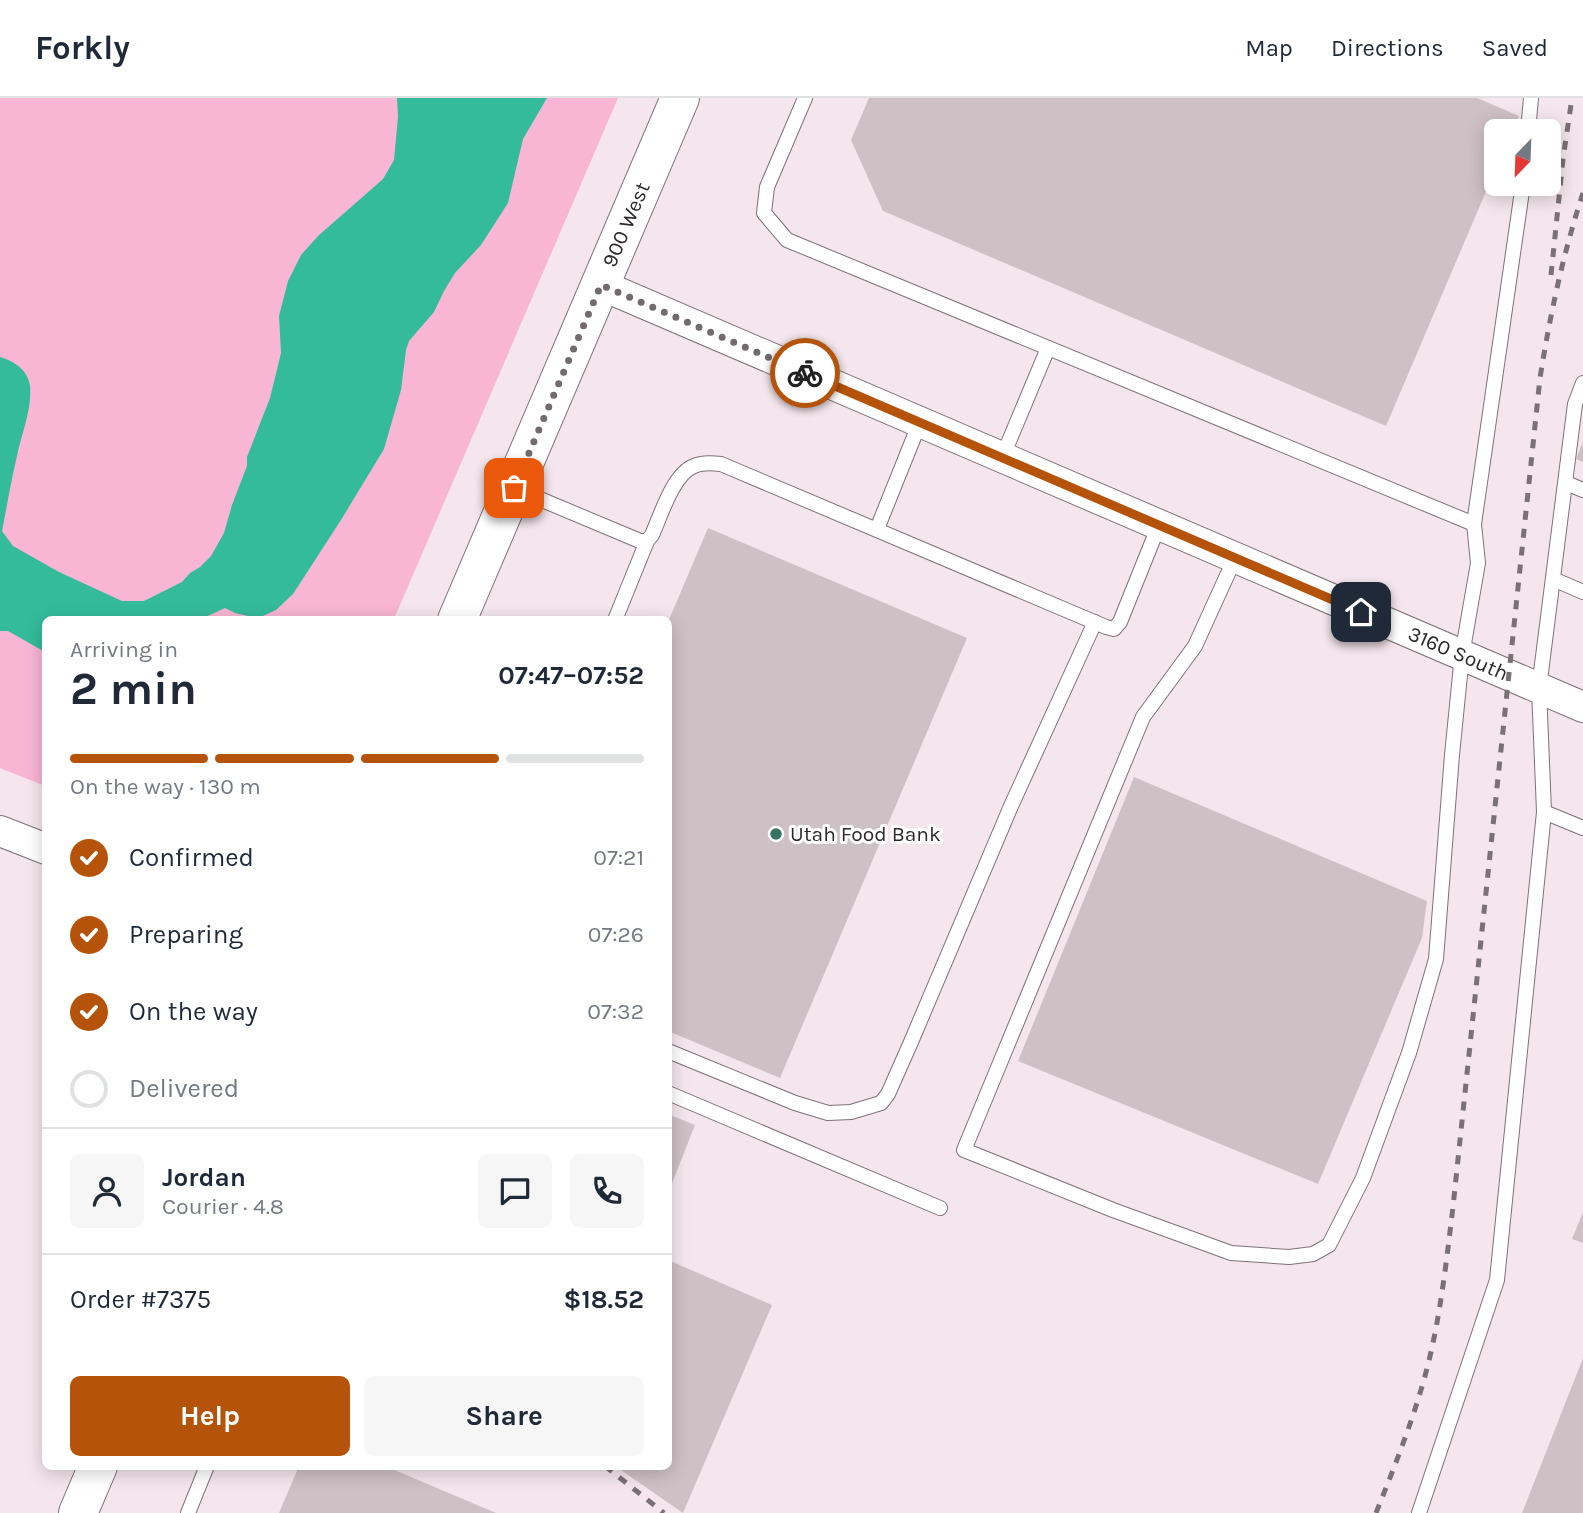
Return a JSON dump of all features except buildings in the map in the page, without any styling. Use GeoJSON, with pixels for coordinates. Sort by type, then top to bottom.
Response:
{"type":"FeatureCollection","features":[{"type":"Feature","properties":{"kind":"main road","name":"900 West"},"geometry":{"type":"LineString","coordinates":[[459,616],[680,98]]}},
{"type":"Feature","properties":{"kind":"main road"},"geometry":{"type":"LineString","coordinates":[[78,1513],[96,1470]]}},
{"type":"Feature","properties":{"kind":"street","name":"3160 South"},"geometry":{"type":"LineString","coordinates":[[601,285],[1583,707]]}},
{"type":"Feature","properties":{"kind":"street"},"geometry":{"type":"LineString","coordinates":[[0,831],[42,847]]}},
{"type":"Feature","properties":{"kind":"lane"},"geometry":{"type":"LineString","coordinates":[[805,98],[767,187],[764,213],[788,240],[1474,524]]}},
{"type":"Feature","properties":{"kind":"lane"},"geometry":{"type":"LineString","coordinates":[[1529,119],[1531,98]]}},
{"type":"Feature","properties":{"kind":"lane"},"geometry":{"type":"LineString","coordinates":[[1235,558],[1195,646],[1143,717],[964,1150],[1113,1210],[1231,1253],[1289,1258],[1313,1254],[1329,1245],[1367,1166],[1409,1053],[1437,958],[1462,655],[1478,564],[1474,524],[1521,196]]}},
{"type":"Feature","properties":{"kind":"lane"},"geometry":{"type":"LineString","coordinates":[[1002,458],[1048,348]]}},
{"type":"Feature","properties":{"kind":"lane"},"geometry":{"type":"LineString","coordinates":[[1419,1513],[1497,1280],[1544,812],[1539,688],[1575,404],[1583,383]]}},
{"type":"Feature","properties":{"kind":"lane"},"geometry":{"type":"LineString","coordinates":[[877,529],[920,422]]}},
{"type":"Feature","properties":{"kind":"lane"},"geometry":{"type":"LineString","coordinates":[[617,616],[679,476],[694,466],[710,463],[721,464],[1114,629],[1120,622],[1159,525]]}},
{"type":"Feature","properties":{"kind":"lane"},"geometry":{"type":"LineString","coordinates":[[1566,483],[1583,490]]}},
{"type":"Feature","properties":{"kind":"lane"},"geometry":{"type":"LineString","coordinates":[[514,488],[640,541],[648,541]]}},
{"type":"Feature","properties":{"kind":"lane"},"geometry":{"type":"LineString","coordinates":[[1553,579],[1583,592]]}},
{"type":"Feature","properties":{"kind":"lane"},"geometry":{"type":"LineString","coordinates":[[672,1053],[783,1098],[828,1113],[851,1112],[881,1103],[888,1094],[907,1052],[1006,817],[1095,622]]}},
{"type":"Feature","properties":{"kind":"lane"},"geometry":{"type":"LineString","coordinates":[[1544,812],[1583,828]]}},
{"type":"Feature","properties":{"kind":"lane"},"geometry":{"type":"LineString","coordinates":[[672,1095],[940,1209]]}},
{"type":"Feature","properties":{"kind":"lane"},"geometry":{"type":"LineString","coordinates":[[188,1513],[205,1470]]}},
{"type":"Feature","properties":{"kind":"shaded area"},"geometry":{"type":"Polygon","coordinates":[[[0,98],[618,98],[395,616],[42,616],[42,785],[0,768],[0,98]]]}},
{"type":"Feature","properties":{"kind":"shaded area"},"geometry":{"type":"Polygon","coordinates":[[[397,98],[547,98],[523,139],[508,203],[481,245],[455,273],[434,312],[409,341],[401,390],[384,449],[293,594],[276,610],[263,616],[248,616],[225,608],[208,616],[42,616],[42,650],[8,631],[0,631],[0,357],[20,367],[30,386],[28,412],[2,531],[13,546],[59,572],[122,601],[144,601],[182,582],[211,556],[224,533],[247,466],[247,457],[270,398],[281,353],[279,316],[288,281],[301,255],[318,236],[383,179],[394,160],[397,98]]]}},
{"type":"Feature","properties":{"kind":"railway"},"geometry":{"type":"LineString","coordinates":[[1551,275],[1572,98]]}},
{"type":"Feature","properties":{"kind":"railway"},"geometry":{"type":"LineString","coordinates":[[1376,1513],[1420,1394],[1442,1292],[1540,378],[1558,285],[1583,193]]}},
{"type":"Feature","properties":{"kind":"railway"},"geometry":{"type":"LineString","coordinates":[[610,1470],[664,1513]]}},
{"type":"Feature","properties":{"kind":"way so far"},"geometry":{"type":"LineString","coordinates":[[514,488],[601,285],[805,373]]}},
{"type":"Feature","properties":{"kind":"place","name":"Utah Food Bank"},"geometry":{"type":"Point","coordinates":[776,834]}},
{"type":"Feature","properties":{"kind":"route"},"geometry":{"type":"LineString","coordinates":[[805,373],[1361,612]]}}]}
